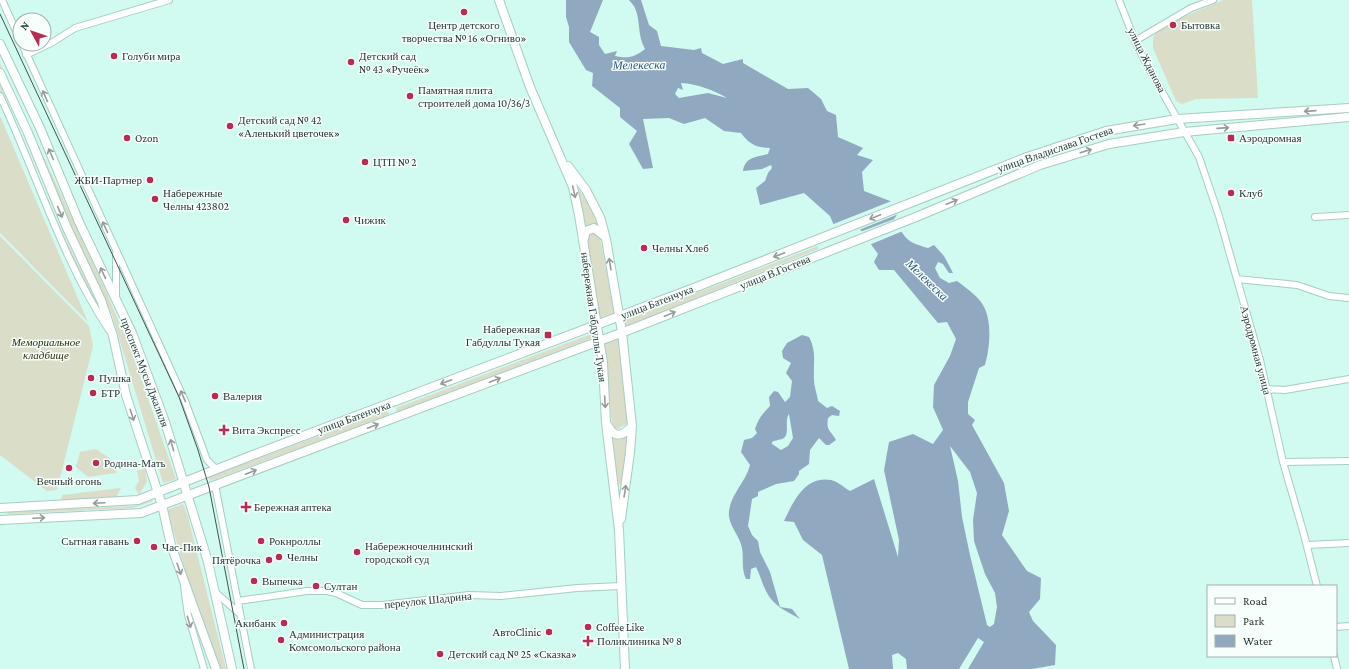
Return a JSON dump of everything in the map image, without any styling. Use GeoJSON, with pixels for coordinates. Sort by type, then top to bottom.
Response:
{"type":"FeatureCollection","features":[{"type":"Feature","properties":{"kind":"main road","name":"набережная Габдуллы Тукая"},"geometry":{"type":"LineString","coordinates":[[499,0],[530,87],[574,186],[600,340],[606,423],[619,530],[625,669]]}},
{"type":"Feature","properties":{"kind":"main road","name":"проспект Мусы Джалиля"},"geometry":{"type":"LineString","coordinates":[[0,44],[40,128],[79,222],[132,333],[157,400],[208,562],[232,669]]}},
{"type":"Feature","properties":{"kind":"main road","name":"проспект Мусы Джалиля"},"geometry":{"type":"LineString","coordinates":[[0,73],[28,133],[67,228],[101,300],[113,336],[126,395],[162,505],[171,545],[216,669]]}},
{"type":"Feature","properties":{"kind":"main road","name":"улица Владислава Гостева"},"geometry":{"type":"LineString","coordinates":[[911,203],[1027,157],[1106,130],[1177,120],[1349,108]]}},
{"type":"Feature","properties":{"kind":"main road","name":"улица Владислава Гостева"},"geometry":{"type":"LineString","coordinates":[[916,217],[1040,165],[1109,144],[1184,132],[1349,117]]}},
{"type":"Feature","properties":{"kind":"main road","name":"набережная Габдуллы Тукая"},"geometry":{"type":"LineString","coordinates":[[560,155],[586,190],[596,208],[606,239],[622,332],[632,426],[630,452],[619,530]]}},
{"type":"Feature","properties":{"kind":"main road","name":"улица В.Гостева"},"geometry":{"type":"LineString","coordinates":[[699,286],[911,203]]}},
{"type":"Feature","properties":{"kind":"main road","name":"улица В.Гостева"},"geometry":{"type":"LineString","coordinates":[[634,328],[916,217]]}},
{"type":"Feature","properties":{"kind":"main road"},"geometry":{"type":"LineString","coordinates":[[583,240],[586,231],[594,228],[606,239]]}},
{"type":"Feature","properties":{"kind":"main road","name":"улица Батенчука"},"geometry":{"type":"LineString","coordinates":[[0,508],[134,501],[699,286]]}},
{"type":"Feature","properties":{"kind":"main road","name":"улица Батенчука"},"geometry":{"type":"LineString","coordinates":[[0,520],[141,513],[634,328]]}},
{"type":"Feature","properties":{"kind":"main road"},"geometry":{"type":"LineString","coordinates":[[385,406],[393,412],[393,416],[388,420]]}},
{"type":"Feature","properties":{"kind":"main road"},"geometry":{"type":"LineString","coordinates":[[606,423],[611,432],[617,434],[622,434],[632,426]]}},
{"type":"Feature","properties":{"kind":"main road"},"geometry":{"type":"LineString","coordinates":[[9,508],[3,515],[4,518],[9,519]]}},
{"type":"Feature","properties":{"kind":"street"},"geometry":{"type":"LineString","coordinates":[[2,0],[12,22]]}},
{"type":"Feature","properties":{"kind":"street"},"geometry":{"type":"LineString","coordinates":[[169,0],[75,28],[54,42],[26,54],[185,401],[207,460],[216,469]]}},
{"type":"Feature","properties":{"kind":"street","name":"улица Жданова"},"geometry":{"type":"LineString","coordinates":[[1119,0],[1136,41],[1177,120]]}},
{"type":"Feature","properties":{"kind":"street"},"geometry":{"type":"LineString","coordinates":[[1136,41],[1191,8],[1213,0]]}},
{"type":"Feature","properties":{"kind":"street"},"geometry":{"type":"LineString","coordinates":[[0,96],[44,202],[88,296],[113,336]]}},
{"type":"Feature","properties":{"kind":"street","name":"Аэродромная улица"},"geometry":{"type":"LineString","coordinates":[[1177,120],[1199,158],[1220,216],[1266,389],[1283,462],[1317,585]]}},
{"type":"Feature","properties":{"kind":"street"},"geometry":{"type":"LineString","coordinates":[[1315,217],[1349,215]]}},
{"type":"Feature","properties":{"kind":"street"},"geometry":{"type":"LineString","coordinates":[[115,249],[116,300]]}},
{"type":"Feature","properties":{"kind":"street"},"geometry":{"type":"LineString","coordinates":[[1237,279],[1297,285],[1329,296],[1349,298]]}},
{"type":"Feature","properties":{"kind":"street"},"geometry":{"type":"LineString","coordinates":[[1266,389],[1285,390],[1349,379]]}},
{"type":"Feature","properties":{"kind":"street"},"geometry":{"type":"LineString","coordinates":[[1283,462],[1349,461]]}},
{"type":"Feature","properties":{"kind":"street"},"geometry":{"type":"LineString","coordinates":[[215,485],[251,669]]}},
{"type":"Feature","properties":{"kind":"street"},"geometry":{"type":"LineString","coordinates":[[1307,545],[1349,543]]}},
{"type":"Feature","properties":{"kind":"street"},"geometry":{"type":"LineString","coordinates":[[184,583],[188,615],[204,669]]}},
{"type":"Feature","properties":{"kind":"street","name":"переулок Шадрина"},"geometry":{"type":"LineString","coordinates":[[238,601],[307,591],[327,591],[336,593],[362,605],[382,605],[469,595],[501,596],[577,588],[621,586]]}},
{"type":"Feature","properties":{"kind":"street"},"geometry":{"type":"LineString","coordinates":[[215,592],[240,614]]}},
{"type":"Feature","properties":{"kind":"street"},"geometry":{"type":"LineString","coordinates":[[1337,627],[1349,626]]}},
{"type":"Feature","properties":{"kind":"street"},"geometry":{"type":"LineString","coordinates":[[1334,657],[1337,669]]}},
{"type":"Feature","properties":{"kind":"green space"},"geometry":{"type":"Polygon","coordinates":[[[1223,0],[1252,0],[1258,98],[1196,99],[1182,104],[1176,101],[1153,48],[1153,37],[1162,26],[1223,0]]]}},
{"type":"Feature","properties":{"kind":"green space"},"geometry":{"type":"Polygon","coordinates":[[[0,63],[105,289],[131,350],[176,479],[163,483],[112,315],[0,69],[0,63]]]}},
{"type":"Feature","properties":{"kind":"green space"},"geometry":{"type":"Polygon","coordinates":[[[0,85],[58,223],[95,299],[91,296],[57,224],[0,91],[0,85]]]}},
{"type":"Feature","properties":{"kind":"green space"},"geometry":{"type":"Polygon","coordinates":[[[0,116],[88,322],[0,233],[0,116]]]}},
{"type":"Feature","properties":{"kind":"green space"},"geometry":{"type":"Polygon","coordinates":[[[575,184],[589,205],[599,227],[597,226],[584,229],[582,209],[575,184]]]}},
{"type":"Feature","properties":{"kind":"green space"},"geometry":{"type":"Polygon","coordinates":[[[590,234],[595,234],[600,238],[615,316],[600,321],[587,240],[590,234]]]}},
{"type":"Feature","properties":{"kind":"green space","name":"Мемориальное кладбище"},"geometry":{"type":"Polygon","coordinates":[[[0,236],[89,326],[93,346],[57,490],[47,491],[0,455],[0,236]]]}},
{"type":"Feature","properties":{"kind":"green space"},"geometry":{"type":"Polygon","coordinates":[[[818,246],[818,249],[625,327],[624,321],[818,246]]]}},
{"type":"Feature","properties":{"kind":"green space"},"geometry":{"type":"Polygon","coordinates":[[[594,333],[595,337],[397,413],[396,408],[594,333]]]}},
{"type":"Feature","properties":{"kind":"green space"},"geometry":{"type":"Polygon","coordinates":[[[618,338],[628,423],[618,429],[614,428],[612,423],[604,344],[618,338]]]}},
{"type":"Feature","properties":{"kind":"green space"},"geometry":{"type":"Polygon","coordinates":[[[386,411],[389,413],[388,416],[210,481],[208,477],[386,411]]]}},
{"type":"Feature","properties":{"kind":"green space"},"geometry":{"type":"Polygon","coordinates":[[[628,436],[621,484],[617,485],[613,438],[620,440],[628,436]]]}},
{"type":"Feature","properties":{"kind":"green space"},"geometry":{"type":"Polygon","coordinates":[[[96,449],[118,464],[116,473],[88,477],[76,467],[80,452],[96,449]]]}},
{"type":"Feature","properties":{"kind":"green space"},"geometry":{"type":"Polygon","coordinates":[[[145,468],[147,482],[139,494],[135,488],[139,481],[137,471],[145,468]]]}},
{"type":"Feature","properties":{"kind":"green space"},"geometry":{"type":"Polygon","coordinates":[[[121,488],[115,500],[61,503],[62,495],[121,488]]]}},
{"type":"Feature","properties":{"kind":"green space"},"geometry":{"type":"Polygon","coordinates":[[[152,500],[153,501],[133,508],[7,514],[8,512],[133,506],[152,500]]]}},
{"type":"Feature","properties":{"kind":"green space"},"geometry":{"type":"Polygon","coordinates":[[[183,504],[188,517],[226,669],[221,669],[188,580],[167,510],[183,504]]]}},
{"type":"Feature","properties":{"kind":"water","name":"Мелекеска"},"geometry":{"type":"Polygon","coordinates":[[[566,0],[603,0],[590,32],[599,37],[599,45],[605,54],[617,51],[615,56],[631,57],[645,49],[641,39],[637,13],[635,7],[629,0],[641,0],[649,25],[657,31],[661,46],[694,50],[701,48],[702,53],[723,64],[743,59],[743,63],[788,89],[808,88],[821,99],[827,111],[836,115],[838,137],[863,148],[857,155],[873,160],[862,172],[864,191],[903,206],[894,219],[907,239],[915,244],[928,248],[934,245],[944,256],[953,273],[949,273],[943,264],[938,262],[935,268],[940,278],[949,283],[957,281],[973,293],[981,302],[985,309],[989,324],[988,350],[985,365],[979,368],[968,402],[968,414],[975,420],[972,425],[1004,483],[1009,511],[1002,535],[1027,571],[1041,578],[1040,599],[1029,612],[1033,621],[1056,645],[1055,665],[1032,669],[968,669],[984,642],[978,638],[959,669],[907,669],[906,659],[898,653],[892,655],[893,669],[849,669],[822,555],[803,540],[794,522],[784,521],[796,498],[807,486],[814,482],[831,480],[850,491],[874,479],[898,557],[899,540],[884,470],[889,442],[913,434],[933,444],[943,430],[933,407],[934,385],[950,356],[956,339],[947,322],[938,323],[894,270],[879,270],[874,262],[878,254],[857,225],[838,235],[830,216],[804,193],[760,205],[756,188],[765,181],[772,168],[771,165],[762,169],[743,171],[744,166],[749,160],[768,154],[770,148],[754,145],[741,133],[724,131],[705,118],[684,124],[669,118],[643,119],[653,168],[643,169],[629,144],[637,131],[620,117],[620,108],[592,86],[593,73],[586,70],[569,42],[569,27],[566,17],[566,0]],[[681,83],[683,90],[678,88],[675,94],[679,98],[708,93],[727,98],[705,88],[681,83]],[[950,446],[958,481],[962,517],[970,555],[987,625],[990,627],[994,624],[997,607],[995,593],[985,574],[974,541],[973,520],[977,493],[970,472],[950,446]]]}},
{"type":"Feature","properties":{"kind":"water"},"geometry":{"type":"Polygon","coordinates":[[[802,335],[809,337],[814,353],[814,382],[818,401],[827,408],[832,406],[840,411],[839,416],[832,415],[828,418],[828,428],[836,440],[829,445],[826,445],[819,438],[810,450],[809,464],[799,471],[799,474],[794,481],[776,484],[758,492],[758,496],[752,499],[748,526],[752,535],[758,541],[760,552],[770,572],[780,607],[792,609],[800,619],[780,608],[772,601],[756,567],[751,569],[750,579],[746,579],[741,544],[729,517],[731,503],[748,472],[750,465],[741,452],[744,440],[752,438],[757,433],[755,429],[756,425],[761,416],[770,406],[769,397],[774,391],[778,392],[785,402],[790,397],[792,381],[786,373],[791,363],[783,358],[782,351],[787,343],[802,335]],[[789,414],[786,436],[783,439],[772,442],[772,444],[781,450],[788,446],[793,438],[789,414]]]}},
{"type":"Feature","properties":{"kind":"pier"},"geometry":{"type":"Polygon","coordinates":[[[894,200],[904,204],[905,207],[901,213],[859,230],[856,227],[838,237],[836,236],[831,225],[894,200]]]}},
{"type":"Feature","properties":{"kind":"pier"},"geometry":{"type":"Polygon","coordinates":[[[897,218],[896,219],[903,231],[869,245],[860,232],[897,218]]]}},
{"type":"Feature","properties":{"kind":"tram line"},"geometry":{"type":"LineString","coordinates":[[0,14],[179,397],[198,450],[209,487],[244,669]]}},
{"type":"Feature","properties":{"kind":"place","name":"Центр детского творчества № 16 «Огниво»"},"geometry":{"type":"Point","coordinates":[464,12]}},
{"type":"Feature","properties":{"kind":"place","name":"Бытовка"},"geometry":{"type":"Point","coordinates":[1173,25]}},
{"type":"Feature","properties":{"kind":"place","name":"Голуби мира"},"geometry":{"type":"Point","coordinates":[114,56]}},
{"type":"Feature","properties":{"kind":"place","name":"Детский сад № 43 «Ручеёк»"},"geometry":{"type":"Point","coordinates":[351,62]}},
{"type":"Feature","properties":{"kind":"place","name":"Памятная плита строителей дома 10/36/3"},"geometry":{"type":"Point","coordinates":[410,96]}},
{"type":"Feature","properties":{"kind":"place","name":"Детский сад № 42 «Аленький цветочек»"},"geometry":{"type":"Point","coordinates":[230,126]}},
{"type":"Feature","properties":{"kind":"place","name":"Ozon"},"geometry":{"type":"Point","coordinates":[127,138]}},
{"type":"Feature","properties":{"kind":"place","name":"Аэродромная"},"geometry":{"type":"Point","coordinates":[1231,138]}},
{"type":"Feature","properties":{"kind":"place","name":"ЦТП № 2"},"geometry":{"type":"Point","coordinates":[365,162]}},
{"type":"Feature","properties":{"kind":"place","name":"ЖБИ-Партнер"},"geometry":{"type":"Point","coordinates":[150,180]}},
{"type":"Feature","properties":{"kind":"place","name":"Клуб"},"geometry":{"type":"Point","coordinates":[1231,193]}},
{"type":"Feature","properties":{"kind":"place","name":"Набережные Челны 423802"},"geometry":{"type":"Point","coordinates":[155,199]}},
{"type":"Feature","properties":{"kind":"place","name":"Чижик"},"geometry":{"type":"Point","coordinates":[346,220]}},
{"type":"Feature","properties":{"kind":"place","name":"Челны Хлеб"},"geometry":{"type":"Point","coordinates":[644,248]}},
{"type":"Feature","properties":{"kind":"place","name":"Набережная Габдуллы Тукая"},"geometry":{"type":"Point","coordinates":[548,335]}},
{"type":"Feature","properties":{"kind":"place","name":"Пушка"},"geometry":{"type":"Point","coordinates":[91,378]}},
{"type":"Feature","properties":{"kind":"place","name":"БТР"},"geometry":{"type":"Point","coordinates":[93,393]}},
{"type":"Feature","properties":{"kind":"place","name":"Валерия"},"geometry":{"type":"Point","coordinates":[215,396]}},
{"type":"Feature","properties":{"kind":"place","name":"Вита Экспресс"},"geometry":{"type":"Point","coordinates":[224,430]}},
{"type":"Feature","properties":{"kind":"place","name":"Родина-Мать"},"geometry":{"type":"Point","coordinates":[96,463]}},
{"type":"Feature","properties":{"kind":"place","name":"Вечный огонь"},"geometry":{"type":"Point","coordinates":[69,468]}},
{"type":"Feature","properties":{"kind":"place","name":"Бережная аптека"},"geometry":{"type":"Point","coordinates":[246,507]}},
{"type":"Feature","properties":{"kind":"place","name":"Сытная гавань"},"geometry":{"type":"Point","coordinates":[137,541]}},
{"type":"Feature","properties":{"kind":"place","name":"Рокнроллы"},"geometry":{"type":"Point","coordinates":[261,541]}},
{"type":"Feature","properties":{"kind":"place","name":"Час-Пик"},"geometry":{"type":"Point","coordinates":[154,547]}},
{"type":"Feature","properties":{"kind":"place","name":"Набережночелнинский городской суд"},"geometry":{"type":"Point","coordinates":[357,552]}},
{"type":"Feature","properties":{"kind":"place","name":"Челны"},"geometry":{"type":"Point","coordinates":[279,557]}},
{"type":"Feature","properties":{"kind":"place","name":"Пятёрочка"},"geometry":{"type":"Point","coordinates":[269,560]}},
{"type":"Feature","properties":{"kind":"place","name":"Выпечка"},"geometry":{"type":"Point","coordinates":[254,581]}},
{"type":"Feature","properties":{"kind":"place","name":"Султан"},"geometry":{"type":"Point","coordinates":[316,586]}},
{"type":"Feature","properties":{"kind":"place","name":"Акибанк"},"geometry":{"type":"Point","coordinates":[284,623]}},
{"type":"Feature","properties":{"kind":"place","name":"Coffee Like"},"geometry":{"type":"Point","coordinates":[588,627]}},
{"type":"Feature","properties":{"kind":"place","name":"АвтоClinic"},"geometry":{"type":"Point","coordinates":[549,632]}},
{"type":"Feature","properties":{"kind":"place","name":"Администрация Комсомольского района"},"geometry":{"type":"Point","coordinates":[281,640]}},
{"type":"Feature","properties":{"kind":"place","name":"Поликлиника № 8"},"geometry":{"type":"Point","coordinates":[588,641]}},
{"type":"Feature","properties":{"kind":"place","name":"Детский сад № 25 «Сказка»"},"geometry":{"type":"Point","coordinates":[440,654]}}]}
